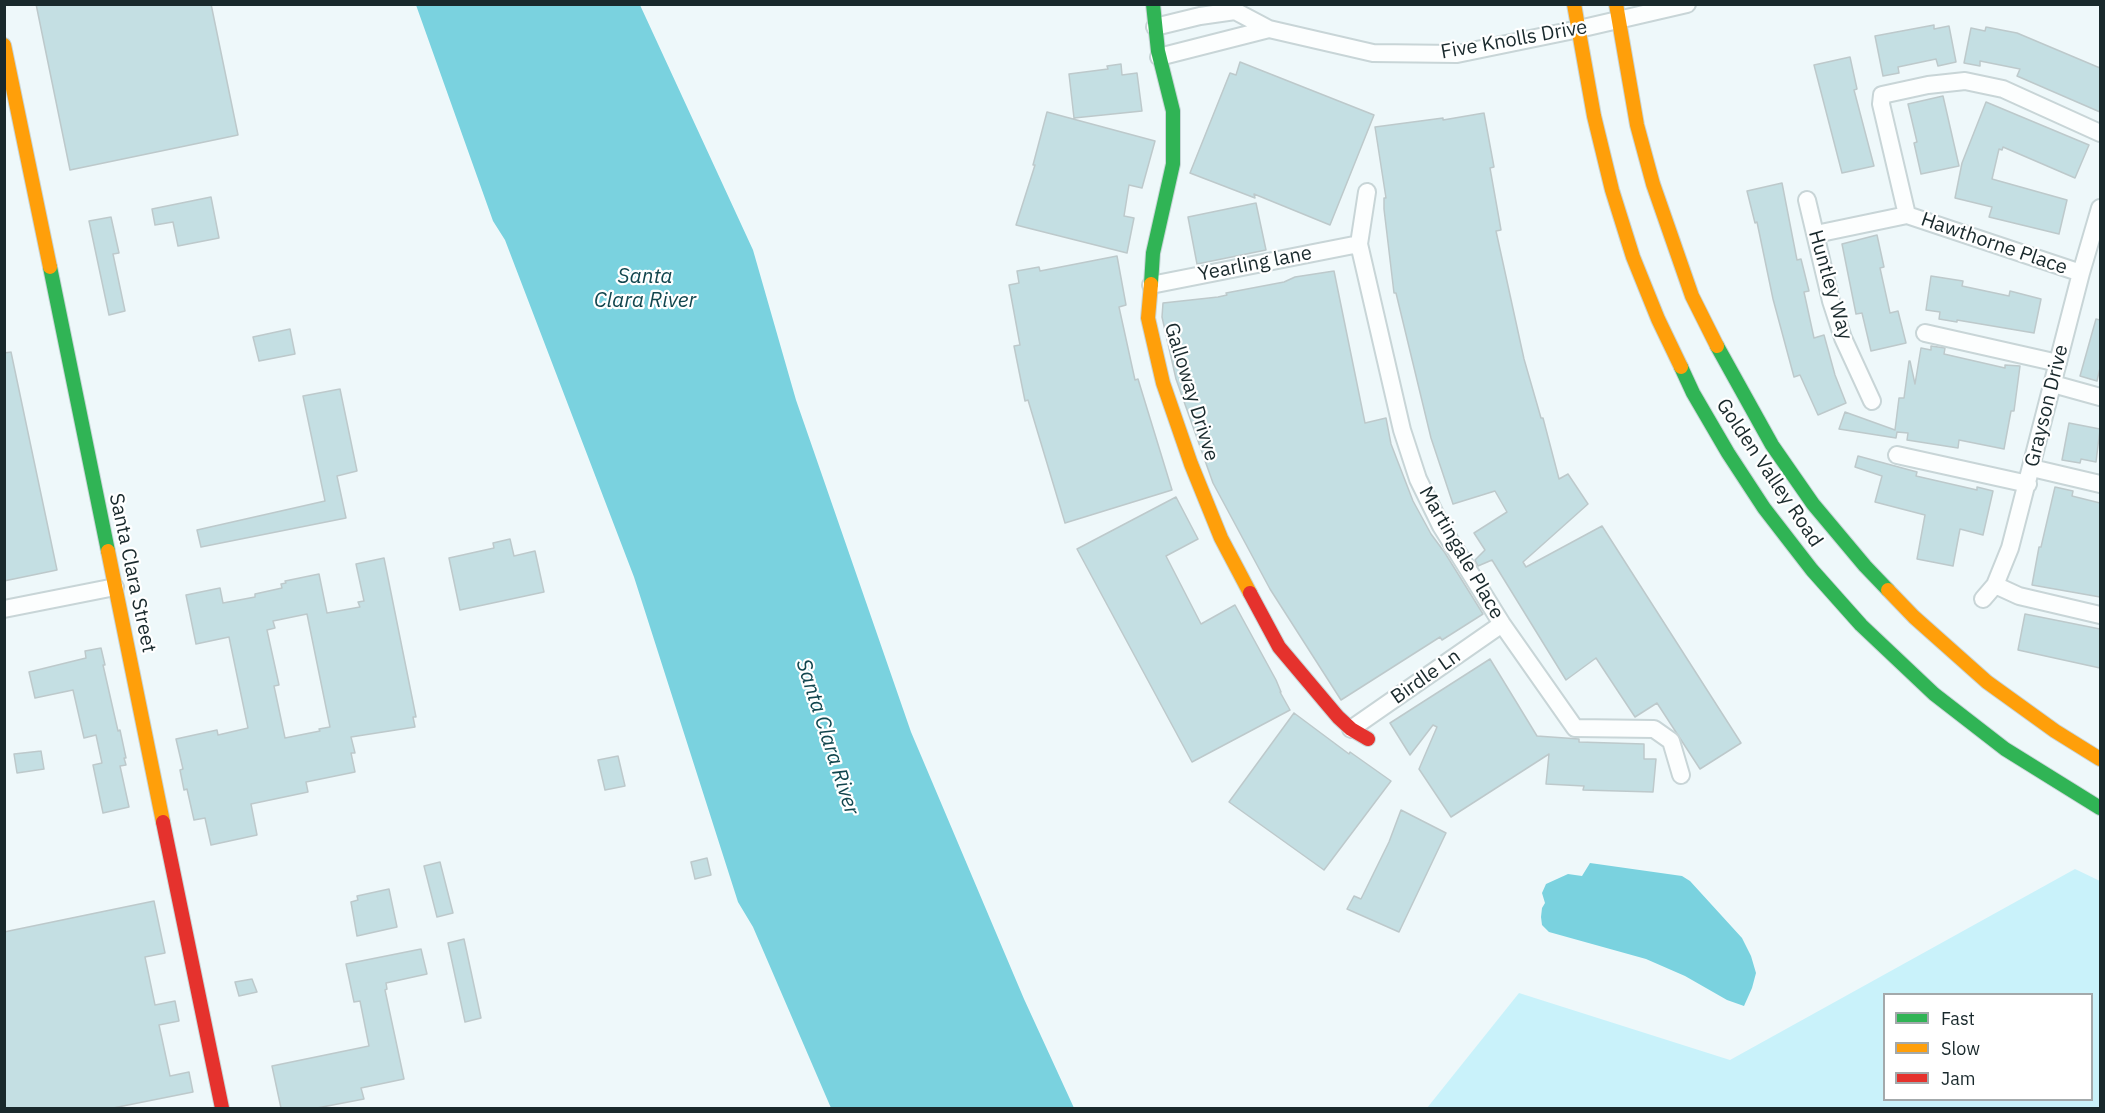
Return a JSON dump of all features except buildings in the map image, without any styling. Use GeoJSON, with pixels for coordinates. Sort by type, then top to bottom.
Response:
{"type":"FeatureCollection","features":[{"type":"Feature","properties":{"kind":"main road","name":"Galloway Drivve"},"geometry":{"type":"LineString","coordinates":[[1153,4],[1160,57],[1173,111],[1173,164],[1153,253],[1148,318],[1163,383],[1191,464],[1221,538],[1279,647],[1338,717],[1351,729],[1368,739]]}},
{"type":"Feature","properties":{"kind":"main road","name":"Golden Valley Road"},"geometry":{"type":"LineString","coordinates":[[1575,4],[1594,116],[1612,190],[1633,257],[1658,319],[1693,393],[1740,472],[1764,508],[1812,570],[1861,625],[1934,694],[2005,749],[2100,808]]}},
{"type":"Feature","properties":{"kind":"main road","name":"Golden Valley Road"},"geometry":{"type":"LineString","coordinates":[[1617,13],[1637,125],[1674,248],[1692,296],[1721,355],[1772,445],[1813,504],[1864,566],[1914,617],[1987,682],[2055,731],[2100,759]]}},
{"type":"Feature","properties":{"kind":"main road","name":"Santa Clara Street"},"geometry":{"type":"LineString","coordinates":[[4,45],[9,83],[222,1108]]}},
{"type":"Feature","properties":{"kind":"street","name":"Five Knolls Drive"},"geometry":{"type":"LineString","coordinates":[[1269,29],[1373,53],[1457,54],[1579,29],[1617,13],[1687,4]]}},
{"type":"Feature","properties":{"kind":"street"},"geometry":{"type":"LineString","coordinates":[[1155,27],[1200,16],[1235,11],[1269,29]]}},
{"type":"Feature","properties":{"kind":"street"},"geometry":{"type":"LineString","coordinates":[[1160,57],[1269,29]]}},
{"type":"Feature","properties":{"kind":"street"},"geometry":{"type":"LineString","coordinates":[[1816,234],[1907,215],[1881,104],[1882,95],[1928,85],[1965,81],[2003,89],[2029,99],[2100,133]]}},
{"type":"Feature","properties":{"kind":"street","name":"Martingale Place"},"geometry":{"type":"LineString","coordinates":[[1367,192],[1359,244],[1402,430],[1418,479],[1442,526],[1502,624],[1575,728],[1654,729],[1671,741],[1681,775]]}},
{"type":"Feature","properties":{"kind":"street","name":"Huntley Way"},"geometry":{"type":"LineString","coordinates":[[1806,200],[1837,319],[1872,401]]}},
{"type":"Feature","properties":{"kind":"street","name":"Grayson Drive"},"geometry":{"type":"LineString","coordinates":[[1983,599],[1995,585],[2010,548],[2058,363],[2088,267],[2100,208]]}},
{"type":"Feature","properties":{"kind":"street","name":"Hawthorne Place"},"geometry":{"type":"LineString","coordinates":[[1907,215],[2088,267]]}},
{"type":"Feature","properties":{"kind":"street","name":"Yearling lane"},"geometry":{"type":"LineString","coordinates":[[1150,285],[1359,244]]}},
{"type":"Feature","properties":{"kind":"street"},"geometry":{"type":"LineString","coordinates":[[1925,333],[2058,363]]}},
{"type":"Feature","properties":{"kind":"street"},"geometry":{"type":"LineString","coordinates":[[2053,384],[2100,397]]}},
{"type":"Feature","properties":{"kind":"street"},"geometry":{"type":"LineString","coordinates":[[1897,455],[2030,476],[2100,484]]}},
{"type":"Feature","properties":{"kind":"street"},"geometry":{"type":"LineString","coordinates":[[1995,585],[2019,596],[2100,615]]}},
{"type":"Feature","properties":{"kind":"street"},"geometry":{"type":"LineString","coordinates":[[4,609],[115,586]]}},
{"type":"Feature","properties":{"kind":"street","name":"Birdle Ln"},"geometry":{"type":"LineString","coordinates":[[1351,729],[1502,624]]}},
{"type":"Feature","properties":{"kind":"shaded area"},"geometry":{"type":"Polygon","coordinates":[[[2075,869],[2100,881],[2100,1108],[1427,1108],[1519,993],[1730,1060],[2075,869]]]}},
{"type":"Feature","properties":{"kind":"water","name":"Santa Clara River"},"geometry":{"type":"Polygon","coordinates":[[[416,5],[640,5],[753,250],[796,400],[911,732],[1024,999],[1074,1108],[831,1108],[753,927],[738,902],[634,577],[505,240],[493,221],[416,5]]]}},
{"type":"Feature","properties":{"kind":"water"},"geometry":{"type":"Polygon","coordinates":[[[1590,863],[1682,876],[1690,881],[1742,938],[1751,956],[1756,973],[1744,1006],[1727,1000],[1685,976],[1646,959],[1549,932],[1542,925],[1541,917],[1545,903],[1542,893],[1546,884],[1568,874],[1582,876],[1590,863]]]}},
{"type":"Feature","properties":{"kind":"traffic: fast"},"geometry":{"type":"LineString","coordinates":[[1151,284],[1153,253],[1173,164],[1173,111],[1158,51],[1153,4]]}},
{"type":"Feature","properties":{"kind":"traffic: fast"},"geometry":{"type":"LineString","coordinates":[[50,267],[108,551]]}},
{"type":"Feature","properties":{"kind":"traffic: fast"},"geometry":{"type":"LineString","coordinates":[[1717,346],[1772,445],[1813,504],[1888,590]]}},
{"type":"Feature","properties":{"kind":"traffic: fast"},"geometry":{"type":"LineString","coordinates":[[1681,367],[1693,393],[1728,453],[1764,508],[1812,570],[1861,625],[1934,694],[2005,749],[2100,808]]}},
{"type":"Feature","properties":{"kind":"traffic: slow"},"geometry":{"type":"LineString","coordinates":[[1574,4],[1594,116],[1612,190],[1633,257],[1658,319],[1681,367]]}},
{"type":"Feature","properties":{"kind":"traffic: slow"},"geometry":{"type":"LineString","coordinates":[[1616,4],[1637,125],[1653,184],[1692,296],[1717,346]]}},
{"type":"Feature","properties":{"kind":"traffic: slow"},"geometry":{"type":"LineString","coordinates":[[4,45],[50,267]]}},
{"type":"Feature","properties":{"kind":"traffic: slow"},"geometry":{"type":"LineString","coordinates":[[1151,284],[1148,318],[1163,383],[1191,464],[1221,538],[1250,593]]}},
{"type":"Feature","properties":{"kind":"traffic: slow"},"geometry":{"type":"LineString","coordinates":[[108,551],[163,822]]}},
{"type":"Feature","properties":{"kind":"traffic: slow"},"geometry":{"type":"LineString","coordinates":[[1888,590],[1914,617],[1987,682],[2055,731],[2100,759]]}},
{"type":"Feature","properties":{"kind":"traffic: jam"},"geometry":{"type":"LineString","coordinates":[[1250,593],[1279,647],[1338,717],[1351,729],[1368,739]]}},
{"type":"Feature","properties":{"kind":"traffic: jam"},"geometry":{"type":"LineString","coordinates":[[163,822],[222,1108]]}}]}
